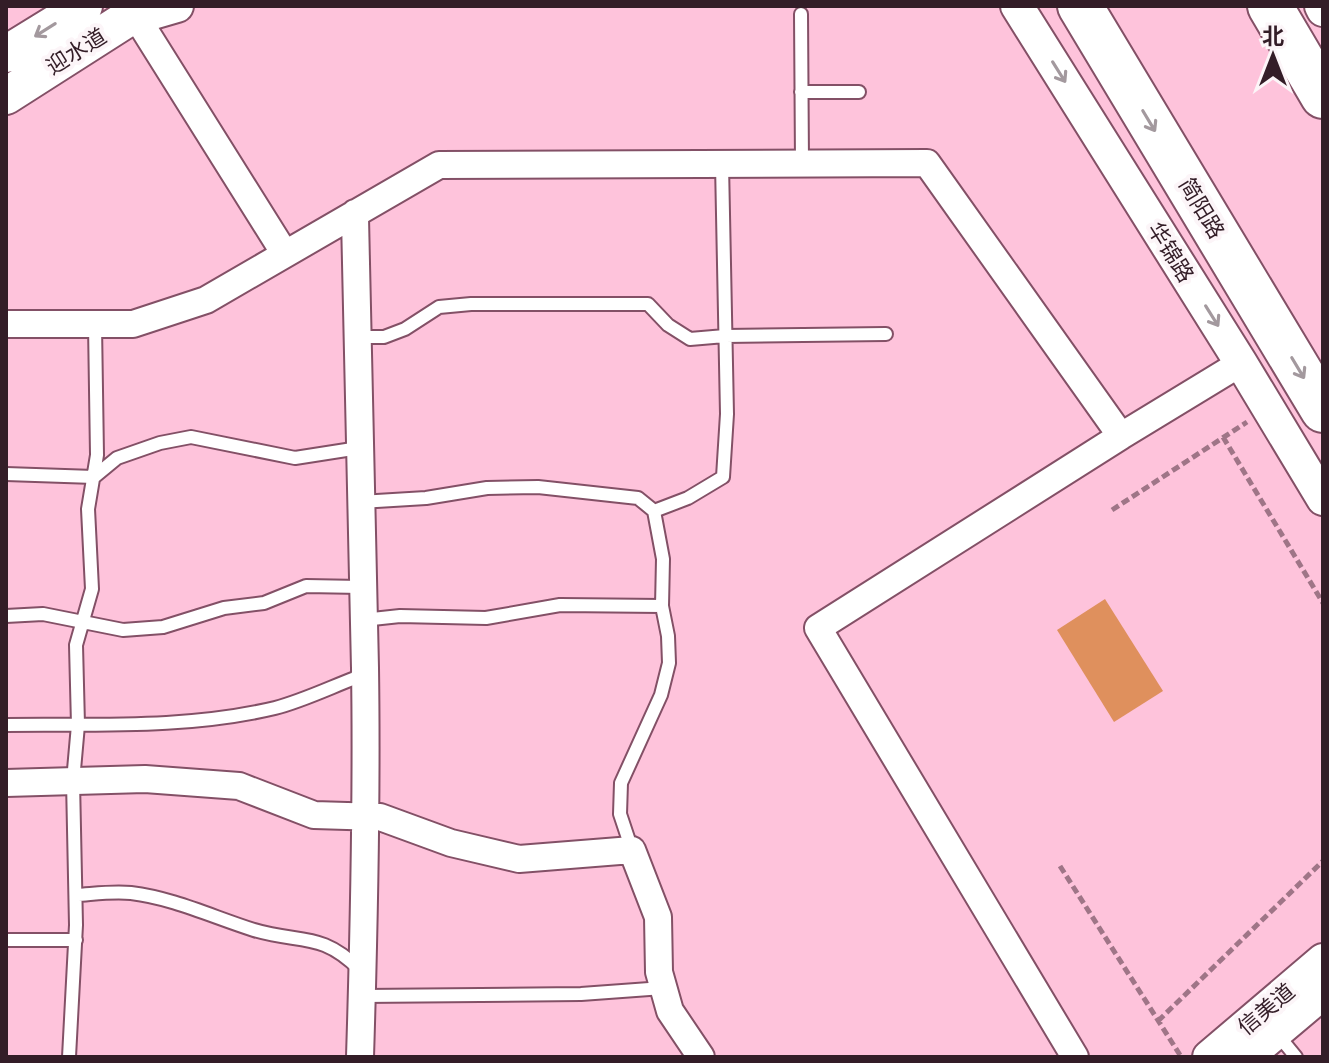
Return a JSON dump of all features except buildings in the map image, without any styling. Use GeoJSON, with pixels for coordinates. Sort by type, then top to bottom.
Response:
{"type":"FeatureCollection","features":[{"type":"Feature","properties":{"kind":"highway","name":"简阳路"},"geometry":{"type":"LineString","coordinates":[[1080,6],[1323,410]]}},
{"type":"Feature","properties":{"kind":"highway"},"geometry":{"type":"LineString","coordinates":[[1270,6],[1323,96]]}},
{"type":"Feature","properties":{"kind":"main road","name":"迎水道"},"geometry":{"type":"LineString","coordinates":[[6,54],[84,6]]}},
{"type":"Feature","properties":{"kind":"main road","name":"迎水道"},"geometry":{"type":"LineString","coordinates":[[6,96],[135,15]]}},
{"type":"Feature","properties":{"kind":"street"},"geometry":{"type":"LineString","coordinates":[[177,6],[135,15],[285,254]]}},
{"type":"Feature","properties":{"kind":"street","name":"华锦路"},"geometry":{"type":"LineString","coordinates":[[1017,6],[1323,499]]}},
{"type":"Feature","properties":{"kind":"street"},"geometry":{"type":"LineString","coordinates":[[6,324],[133,324],[206,300],[439,165],[927,163],[1121,436]]}},
{"type":"Feature","properties":{"kind":"street"},"geometry":{"type":"LineString","coordinates":[[355,213],[365,668],[360,1057]]}},
{"type":"Feature","properties":{"kind":"street"},"geometry":{"type":"LineString","coordinates":[[1075,1057],[818,628],[1241,363]]}},
{"type":"Feature","properties":{"kind":"street"},"geometry":{"type":"LineString","coordinates":[[6,783],[145,779],[239,786],[314,815],[380,817],[451,843],[519,859],[632,850],[658,917],[659,972],[670,1011],[701,1057]]}},
{"type":"Feature","properties":{"kind":"street","name":"信美道"},"geometry":{"type":"LineString","coordinates":[[1209,1057],[1323,960]]}},
{"type":"Feature","properties":{"kind":"street","name":"信美道"},"geometry":{"type":"LineString","coordinates":[[1247,1057],[1323,993]]}},
{"type":"Feature","properties":{"kind":"lane"},"geometry":{"type":"LineString","coordinates":[[801,14],[802,163]]}},
{"type":"Feature","properties":{"kind":"lane"},"geometry":{"type":"LineString","coordinates":[[801,92],[859,92]]}},
{"type":"Feature","properties":{"kind":"lane"},"geometry":{"type":"LineString","coordinates":[[654,511],[688,498],[723,477],[727,414],[722,164]]}},
{"type":"Feature","properties":{"kind":"lane"},"geometry":{"type":"LineString","coordinates":[[356,337],[384,337],[405,329],[439,307],[623,303],[648,304],[668,325],[690,339],[886,334]]}},
{"type":"Feature","properties":{"kind":"lane"},"geometry":{"type":"LineString","coordinates":[[69,1057],[76,940],[73,781],[78,725],[76,645],[92,589],[88,509],[94,477],[97,426],[95,325]]}},
{"type":"Feature","properties":{"kind":"lane"},"geometry":{"type":"LineString","coordinates":[[6,474],[94,477],[117,458],[160,443],[191,437],[295,458],[359,448]]}},
{"type":"Feature","properties":{"kind":"lane"},"geometry":{"type":"LineString","coordinates":[[360,502],[426,498],[487,488],[538,487],[638,498],[654,511],[663,559],[662,606],[669,663],[661,695],[621,783],[620,814],[632,850]]}},
{"type":"Feature","properties":{"kind":"lane"},"geometry":{"type":"LineString","coordinates":[[6,616],[43,614],[123,630],[163,627],[224,608],[264,603],[306,586],[361,587]]}},
{"type":"Feature","properties":{"kind":"lane"},"geometry":{"type":"LineString","coordinates":[[363,620],[400,616],[486,618],[532,608],[572,604],[662,606]]}},
{"type":"Feature","properties":{"kind":"lane"},"geometry":{"type":"LineString","coordinates":[[6,725],[156,724],[220,719],[279,707],[355,678],[365,668]]}},
{"type":"Feature","properties":{"kind":"lane"},"geometry":{"type":"LineString","coordinates":[[76,895],[129,892],[176,903],[257,931],[321,942],[345,955],[362,984],[581,994],[663,988]]}},
{"type":"Feature","properties":{"kind":"lane"},"geometry":{"type":"LineString","coordinates":[[6,940],[76,940]]}},
{"type":"Feature","properties":{"kind":"lane"},"geometry":{"type":"LineString","coordinates":[[1276,1032],[1296,1057]]}},
{"type":"Feature","properties":{"kind":"path"},"geometry":{"type":"LineString","coordinates":[[1112,510],[1268,408]]}},
{"type":"Feature","properties":{"kind":"path"},"geometry":{"type":"LineString","coordinates":[[1223,437],[1323,603]]}},
{"type":"Feature","properties":{"kind":"path"},"geometry":{"type":"LineString","coordinates":[[1158,1021],[1323,861]]}},
{"type":"Feature","properties":{"kind":"path"},"geometry":{"type":"LineString","coordinates":[[1060,866],[1182,1057]]}},
{"type":"Feature","properties":{"kind":"shaded area"},"geometry":{"type":"Polygon","coordinates":[[[1105,599],[1163,691],[1114,722],[1057,630],[1105,599]]]}}]}
